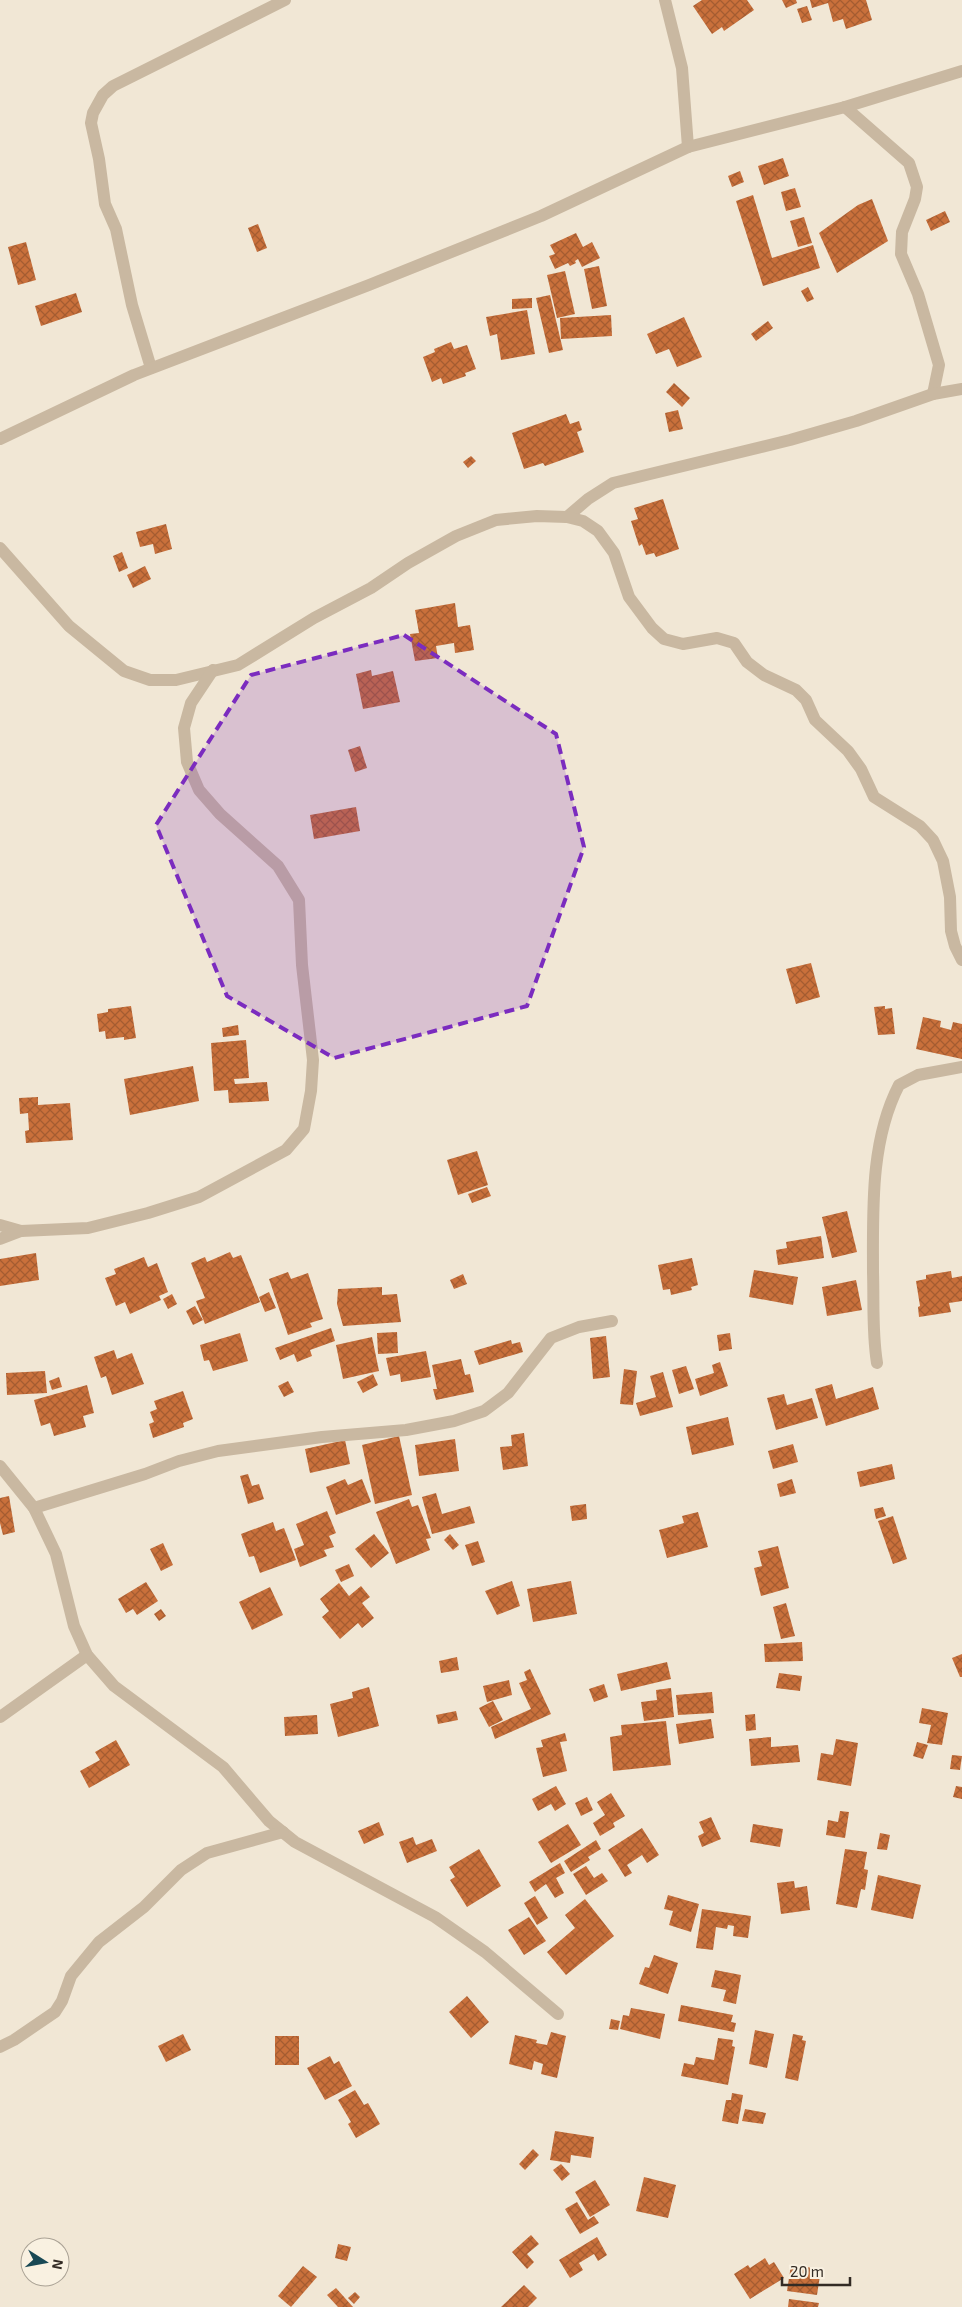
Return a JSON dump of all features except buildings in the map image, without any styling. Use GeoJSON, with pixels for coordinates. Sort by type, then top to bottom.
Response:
{"type":"FeatureCollection","features":[{"type":"Feature","properties":{"kind":"street"},"geometry":{"type":"LineString","coordinates":[[152,368],[132,305],[116,229],[105,204],[99,159],[91,123],[93,113],[103,95],[113,86],[285,0]]}},
{"type":"Feature","properties":{"kind":"street"},"geometry":{"type":"LineString","coordinates":[[665,0],[682,68],[688,147]]}},
{"type":"Feature","properties":{"kind":"street"},"geometry":{"type":"LineString","coordinates":[[0,439],[152,368],[369,285],[541,216],[688,147],[845,107],[962,71]]}},
{"type":"Feature","properties":{"kind":"street"},"geometry":{"type":"LineString","coordinates":[[845,107],[909,163],[916,188],[915,199],[902,232],[901,248],[918,294],[939,365],[932,394]]}},
{"type":"Feature","properties":{"kind":"street"},"geometry":{"type":"LineString","coordinates":[[567,517],[588,499],[613,483],[790,440],[856,421],[932,394],[962,390]]}},
{"type":"Feature","properties":{"kind":"street"},"geometry":{"type":"LineString","coordinates":[[0,548],[69,626],[124,671],[150,680],[176,680],[238,665],[314,618],[371,588],[408,563],[456,536],[496,520],[538,516],[567,517],[583,521],[598,531],[614,553],[629,596],[652,628],[664,639],[683,644],[717,638],[734,643],[747,662],[764,675],[796,690],[806,700],[815,720],[848,751],[861,769],[874,797],[920,826],[933,840],[943,862],[950,897],[951,931],[955,946],[962,960]]}},
{"type":"Feature","properties":{"kind":"street"},"geometry":{"type":"LineString","coordinates":[[0,1239],[21,1232],[88,1228],[148,1213],[199,1197],[286,1150],[304,1129],[311,1091],[313,1060],[302,965],[298,900],[278,866],[220,814],[199,790],[187,762],[184,728],[191,703],[213,670]]}},
{"type":"Feature","properties":{"kind":"street"},"geometry":{"type":"LineString","coordinates":[[877,1363],[872,1332],[873,1200],[882,1132],[899,1085],[918,1075],[962,1067]]}},
{"type":"Feature","properties":{"kind":"street"},"geometry":{"type":"LineString","coordinates":[[0,1225],[21,1232]]}},
{"type":"Feature","properties":{"kind":"street"},"geometry":{"type":"LineString","coordinates":[[34,1508],[218,1450],[322,1437],[406,1430],[454,1421],[484,1411],[508,1393],[551,1338],[579,1327],[612,1321]]}},
{"type":"Feature","properties":{"kind":"street"},"geometry":{"type":"LineString","coordinates":[[0,1466],[34,1508],[56,1554],[74,1626],[87,1655],[114,1686],[223,1768],[270,1821],[295,1842],[435,1917],[485,1952],[558,2014]]}},
{"type":"Feature","properties":{"kind":"street"},"geometry":{"type":"LineString","coordinates":[[0,1717],[87,1655]]}},
{"type":"Feature","properties":{"kind":"street"},"geometry":{"type":"LineString","coordinates":[[0,2047],[14,2040],[55,2012],[62,2001],[71,1976],[98,1942],[144,1907],[181,1870],[207,1854],[282,1832]]}},
{"type":"Feature","properties":{"kind":"highlighted area"},"geometry":{"type":"Polygon","coordinates":[[[404,635],[556,734],[584,847],[527,1006],[334,1058],[227,996],[156,825],[251,675],[404,635]]]}}]}
